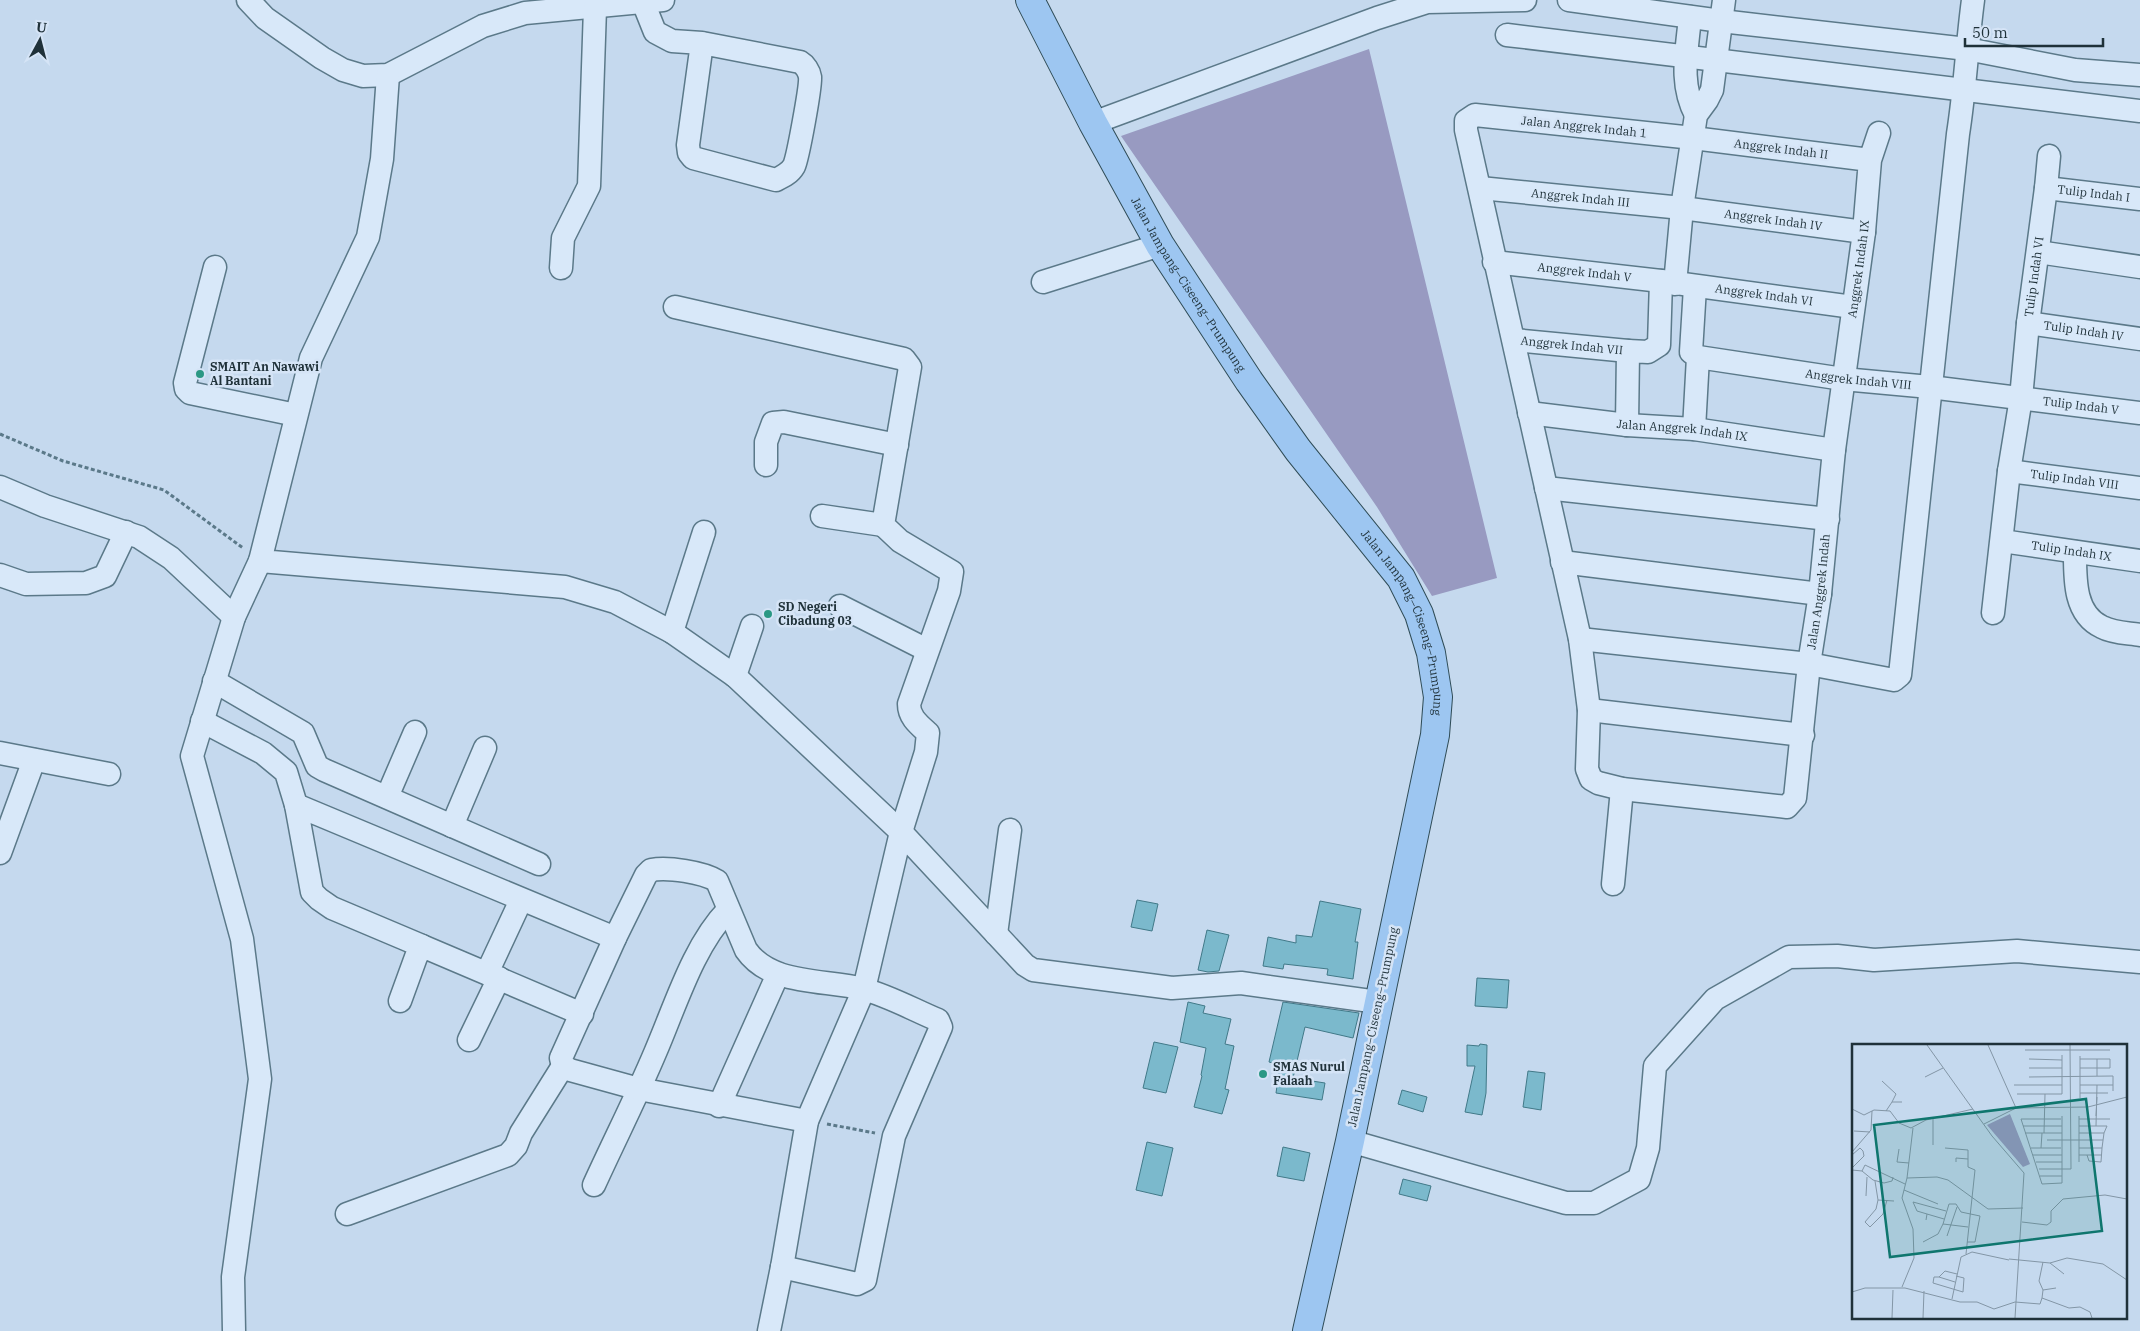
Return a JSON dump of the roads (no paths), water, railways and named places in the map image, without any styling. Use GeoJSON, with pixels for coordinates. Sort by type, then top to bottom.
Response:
{"type":"FeatureCollection","features":[{"type":"Feature","properties":{"kind":"main road","name":"Jalan Jampang–Ciseeng–Prumpung"},"geometry":{"type":"LineString","coordinates":[[1030,0],[1093,123],[1160,245],[1249,381],[1298,450],[1401,578],[1419,614],[1431,653],[1438,698],[1435,735],[1350,1141],[1307,1331]]}},
{"type":"Feature","properties":{"kind":"street"},"geometry":{"type":"LineString","coordinates":[[248,0],[265,18],[336,66],[363,76],[388,75],[483,26],[525,13],[653,1],[655,32],[672,41],[702,43],[800,62],[805,65],[810,81],[796,160],[790,172],[784,176],[776,180],[693,158],[689,153],[688,145],[702,43]]}},
{"type":"Feature","properties":{"kind":"street"},"geometry":{"type":"LineString","coordinates":[[1093,123],[1377,18],[1421,4],[1525,0]]}},
{"type":"Feature","properties":{"kind":"street"},"geometry":{"type":"LineString","coordinates":[[1569,0],[1690,17],[1722,10],[1967,49],[2075,70],[2140,75]]}},
{"type":"Feature","properties":{"kind":"street"},"geometry":{"type":"LineString","coordinates":[[1580,638],[1809,664],[1894,680],[1900,675],[1958,134],[1965,90],[1967,49],[1973,0]]}},
{"type":"Feature","properties":{"kind":"street"},"geometry":{"type":"LineString","coordinates":[[561,268],[563,238],[590,186],[594,8]]}},
{"type":"Feature","properties":{"kind":"street"},"geometry":{"type":"LineString","coordinates":[[1694,429],[1698,357],[1691,352],[1677,284],[1682,208],[1696,115],[1708,100],[1712,90],[1722,10]]}},
{"type":"Feature","properties":{"kind":"street"},"geometry":{"type":"LineString","coordinates":[[1690,17],[1684,76],[1690,102],[1696,115]]}},
{"type":"Feature","properties":{"kind":"street"},"geometry":{"type":"LineString","coordinates":[[1507,35],[2140,111]]}},
{"type":"Feature","properties":{"kind":"street"},"geometry":{"type":"LineString","coordinates":[[234,1331],[233,1277],[260,1079],[242,940],[192,756],[234,617],[260,561],[311,358],[368,237],[382,159],[388,75]]}},
{"type":"Feature","properties":{"kind":"street","name":"Jalan Anggrek Indah 1"},"geometry":{"type":"LineString","coordinates":[[1480,188],[1466,130],[1466,121],[1475,115],[1693,138]]}},
{"type":"Feature","properties":{"kind":"street","name":"Anggrek Indah IX"},"geometry":{"type":"LineString","coordinates":[[1843,378],[1864,232],[1870,160],[1879,133]]}},
{"type":"Feature","properties":{"kind":"street","name":"Anggrek Indah II"},"geometry":{"type":"LineString","coordinates":[[1693,138],[1870,160]]}},
{"type":"Feature","properties":{"kind":"street","name":"Tulip Indah VI"},"geometry":{"type":"LineString","coordinates":[[1993,613],[2009,471],[2021,398],[2028,323],[2046,188],[2048,156]]}},
{"type":"Feature","properties":{"kind":"street"},"geometry":{"type":"LineString","coordinates":[[1480,188],[1494,262],[1514,340],[1580,638],[1589,710],[1587,769],[1589,774],[1598,783],[1622,789],[1613,884]]}},
{"type":"Feature","properties":{"kind":"street","name":"Anggrek Indah III"},"geometry":{"type":"LineString","coordinates":[[1480,188],[1682,208]]}},
{"type":"Feature","properties":{"kind":"street","name":"Tulip Indah I"},"geometry":{"type":"LineString","coordinates":[[2046,188],[2140,199]]}},
{"type":"Feature","properties":{"kind":"street","name":"Anggrek Indah IV"},"geometry":{"type":"LineString","coordinates":[[1682,208],[1864,232]]}},
{"type":"Feature","properties":{"kind":"street"},"geometry":{"type":"LineString","coordinates":[[1042,282],[1160,245]]}},
{"type":"Feature","properties":{"kind":"street"},"geometry":{"type":"LineString","coordinates":[[2038,252],[2140,266]]}},
{"type":"Feature","properties":{"kind":"street","name":"Anggrek Indah V"},"geometry":{"type":"LineString","coordinates":[[1494,262],[1677,284]]}},
{"type":"Feature","properties":{"kind":"street"},"geometry":{"type":"LineString","coordinates":[[215,267],[185,383],[186,389],[190,393],[296,415]]}},
{"type":"Feature","properties":{"kind":"street","name":"Anggrek Indah VI"},"geometry":{"type":"LineString","coordinates":[[1677,284],[1853,307]]}},
{"type":"Feature","properties":{"kind":"street","name":"Anggrek Indah VII"},"geometry":{"type":"LineString","coordinates":[[1514,340],[1648,352],[1659,345],[1677,284]]}},
{"type":"Feature","properties":{"kind":"street"},"geometry":{"type":"LineString","coordinates":[[675,308],[904,359],[910,367],[882,525]]}},
{"type":"Feature","properties":{"kind":"street","name":"Tulip Indah IV"},"geometry":{"type":"LineString","coordinates":[[2028,323],[2140,339]]}},
{"type":"Feature","properties":{"kind":"street"},"geometry":{"type":"LineString","coordinates":[[1627,425],[1628,351]]}},
{"type":"Feature","properties":{"kind":"street","name":"Anggrek Indah VIII"},"geometry":{"type":"LineString","coordinates":[[1698,357],[1843,378],[2021,398]]}},
{"type":"Feature","properties":{"kind":"street","name":"Jalan Anggrek Indah"},"geometry":{"type":"LineString","coordinates":[[1622,789],[1780,806],[1787,806],[1792,803],[1797,792],[1809,664],[1820,594],[1843,378]]}},
{"type":"Feature","properties":{"kind":"street","name":"Tulip Indah V"},"geometry":{"type":"LineString","coordinates":[[2021,398],[2140,413]]}},
{"type":"Feature","properties":{"kind":"street","name":"Jalan Anggrek Indah IX"},"geometry":{"type":"LineString","coordinates":[[1530,413],[1627,425],[1694,429],[1834,450]]}},
{"type":"Feature","properties":{"kind":"street"},"geometry":{"type":"LineString","coordinates":[[766,465],[766,442],[773,423],[784,422],[897,444]]}},
{"type":"Feature","properties":{"kind":"street","name":"Tulip Indah VIII"},"geometry":{"type":"LineString","coordinates":[[2009,471],[2140,488]]}},
{"type":"Feature","properties":{"kind":"street"},"geometry":{"type":"LineString","coordinates":[[0,487],[45,506],[139,537],[170,558],[234,617]]}},
{"type":"Feature","properties":{"kind":"street"},"geometry":{"type":"LineString","coordinates":[[1546,488],[1828,519]]}},
{"type":"Feature","properties":{"kind":"street"},"geometry":{"type":"LineString","coordinates":[[769,1331],[807,1121],[864,989],[901,832],[926,752],[928,733],[909,712],[909,704],[949,591],[952,572],[900,541],[882,525],[822,516]]}},
{"type":"Feature","properties":{"kind":"street"},"geometry":{"type":"LineString","coordinates":[[0,575],[26,584],[86,583],[106,576],[126,532]]}},
{"type":"Feature","properties":{"kind":"street"},"geometry":{"type":"LineString","coordinates":[[672,632],[704,532]]}},
{"type":"Feature","properties":{"kind":"street","name":"Tulip Indah IX"},"geometry":{"type":"LineString","coordinates":[[2002,541],[2140,561]]}},
{"type":"Feature","properties":{"kind":"street"},"geometry":{"type":"LineString","coordinates":[[2075,552],[2076,590],[2090,620],[2102,628],[2112,631],[2140,634]]}},
{"type":"Feature","properties":{"kind":"street"},"geometry":{"type":"LineString","coordinates":[[260,561],[564,587],[615,602],[672,632],[734,676],[901,832],[1025,965],[1032,970],[1172,988],[1241,983],[1378,1002]]}},
{"type":"Feature","properties":{"kind":"street"},"geometry":{"type":"LineString","coordinates":[[1562,562],[1820,594]]}},
{"type":"Feature","properties":{"kind":"street"},"geometry":{"type":"LineString","coordinates":[[840,606],[927,650]]}},
{"type":"Feature","properties":{"kind":"street"},"geometry":{"type":"LineString","coordinates":[[734,676],[752,626]]}},
{"type":"Feature","properties":{"kind":"street"},"geometry":{"type":"LineString","coordinates":[[214,681],[303,733],[317,766],[539,864]]}},
{"type":"Feature","properties":{"kind":"street"},"geometry":{"type":"LineString","coordinates":[[1589,710],[1803,735]]}},
{"type":"Feature","properties":{"kind":"street"},"geometry":{"type":"LineString","coordinates":[[202,721],[263,753],[286,772],[296,805],[312,892],[319,900],[332,908],[582,1014]]}},
{"type":"Feature","properties":{"kind":"street"},"geometry":{"type":"LineString","coordinates":[[386,797],[415,732]]}},
{"type":"Feature","properties":{"kind":"street"},"geometry":{"type":"LineString","coordinates":[[452,826],[485,748]]}},
{"type":"Feature","properties":{"kind":"street"},"geometry":{"type":"LineString","coordinates":[[0,753],[109,774]]}},
{"type":"Feature","properties":{"kind":"street"},"geometry":{"type":"LineString","coordinates":[[0,853],[34,760]]}},
{"type":"Feature","properties":{"kind":"street"},"geometry":{"type":"LineString","coordinates":[[296,805],[615,938]]}},
{"type":"Feature","properties":{"kind":"street"},"geometry":{"type":"LineString","coordinates":[[996,934],[1010,830]]}},
{"type":"Feature","properties":{"kind":"street"},"geometry":{"type":"LineString","coordinates":[[347,1214],[508,1155],[516,1146],[521,1133],[562,1066],[561,1058],[615,938],[646,875],[651,870],[661,868],[710,877],[717,881],[746,950],[753,960],[778,974],[864,989],[938,1020],[942,1027],[894,1136],[865,1280],[858,1284],[782,1267]]}},
{"type":"Feature","properties":{"kind":"street"},"geometry":{"type":"LineString","coordinates":[[469,1040],[521,900]]}},
{"type":"Feature","properties":{"kind":"street"},"geometry":{"type":"LineString","coordinates":[[594,1185],[639,1089],[701,947],[716,922],[728,910]]}},
{"type":"Feature","properties":{"kind":"street"},"geometry":{"type":"LineString","coordinates":[[400,1001],[422,946]]}},
{"type":"Feature","properties":{"kind":"street"},"geometry":{"type":"LineString","coordinates":[[1350,1141],[1566,1203],[1594,1203],[1639,1179],[1648,1148],[1655,1066],[1714,999],[1789,957],[1837,956],[1874,960],[1942,954],[2017,951],[2140,962]]}},
{"type":"Feature","properties":{"kind":"street"},"geometry":{"type":"LineString","coordinates":[[719,1106],[778,974]]}},
{"type":"Feature","properties":{"kind":"street"},"geometry":{"type":"LineString","coordinates":[[562,1066],[570,1070],[639,1089],[719,1106],[807,1121]]}},
{"type":"Feature","properties":{"kind":"place","name":"SMAIT An Nawawi Al Bantani"},"geometry":{"type":"Point","coordinates":[200,374]}},
{"type":"Feature","properties":{"kind":"place","name":"SD Negeri Cibadung 03"},"geometry":{"type":"Point","coordinates":[768,614]}},
{"type":"Feature","properties":{"kind":"place","name":"SMAS Nurul Falaah"},"geometry":{"type":"Point","coordinates":[1263,1074]}}]}
